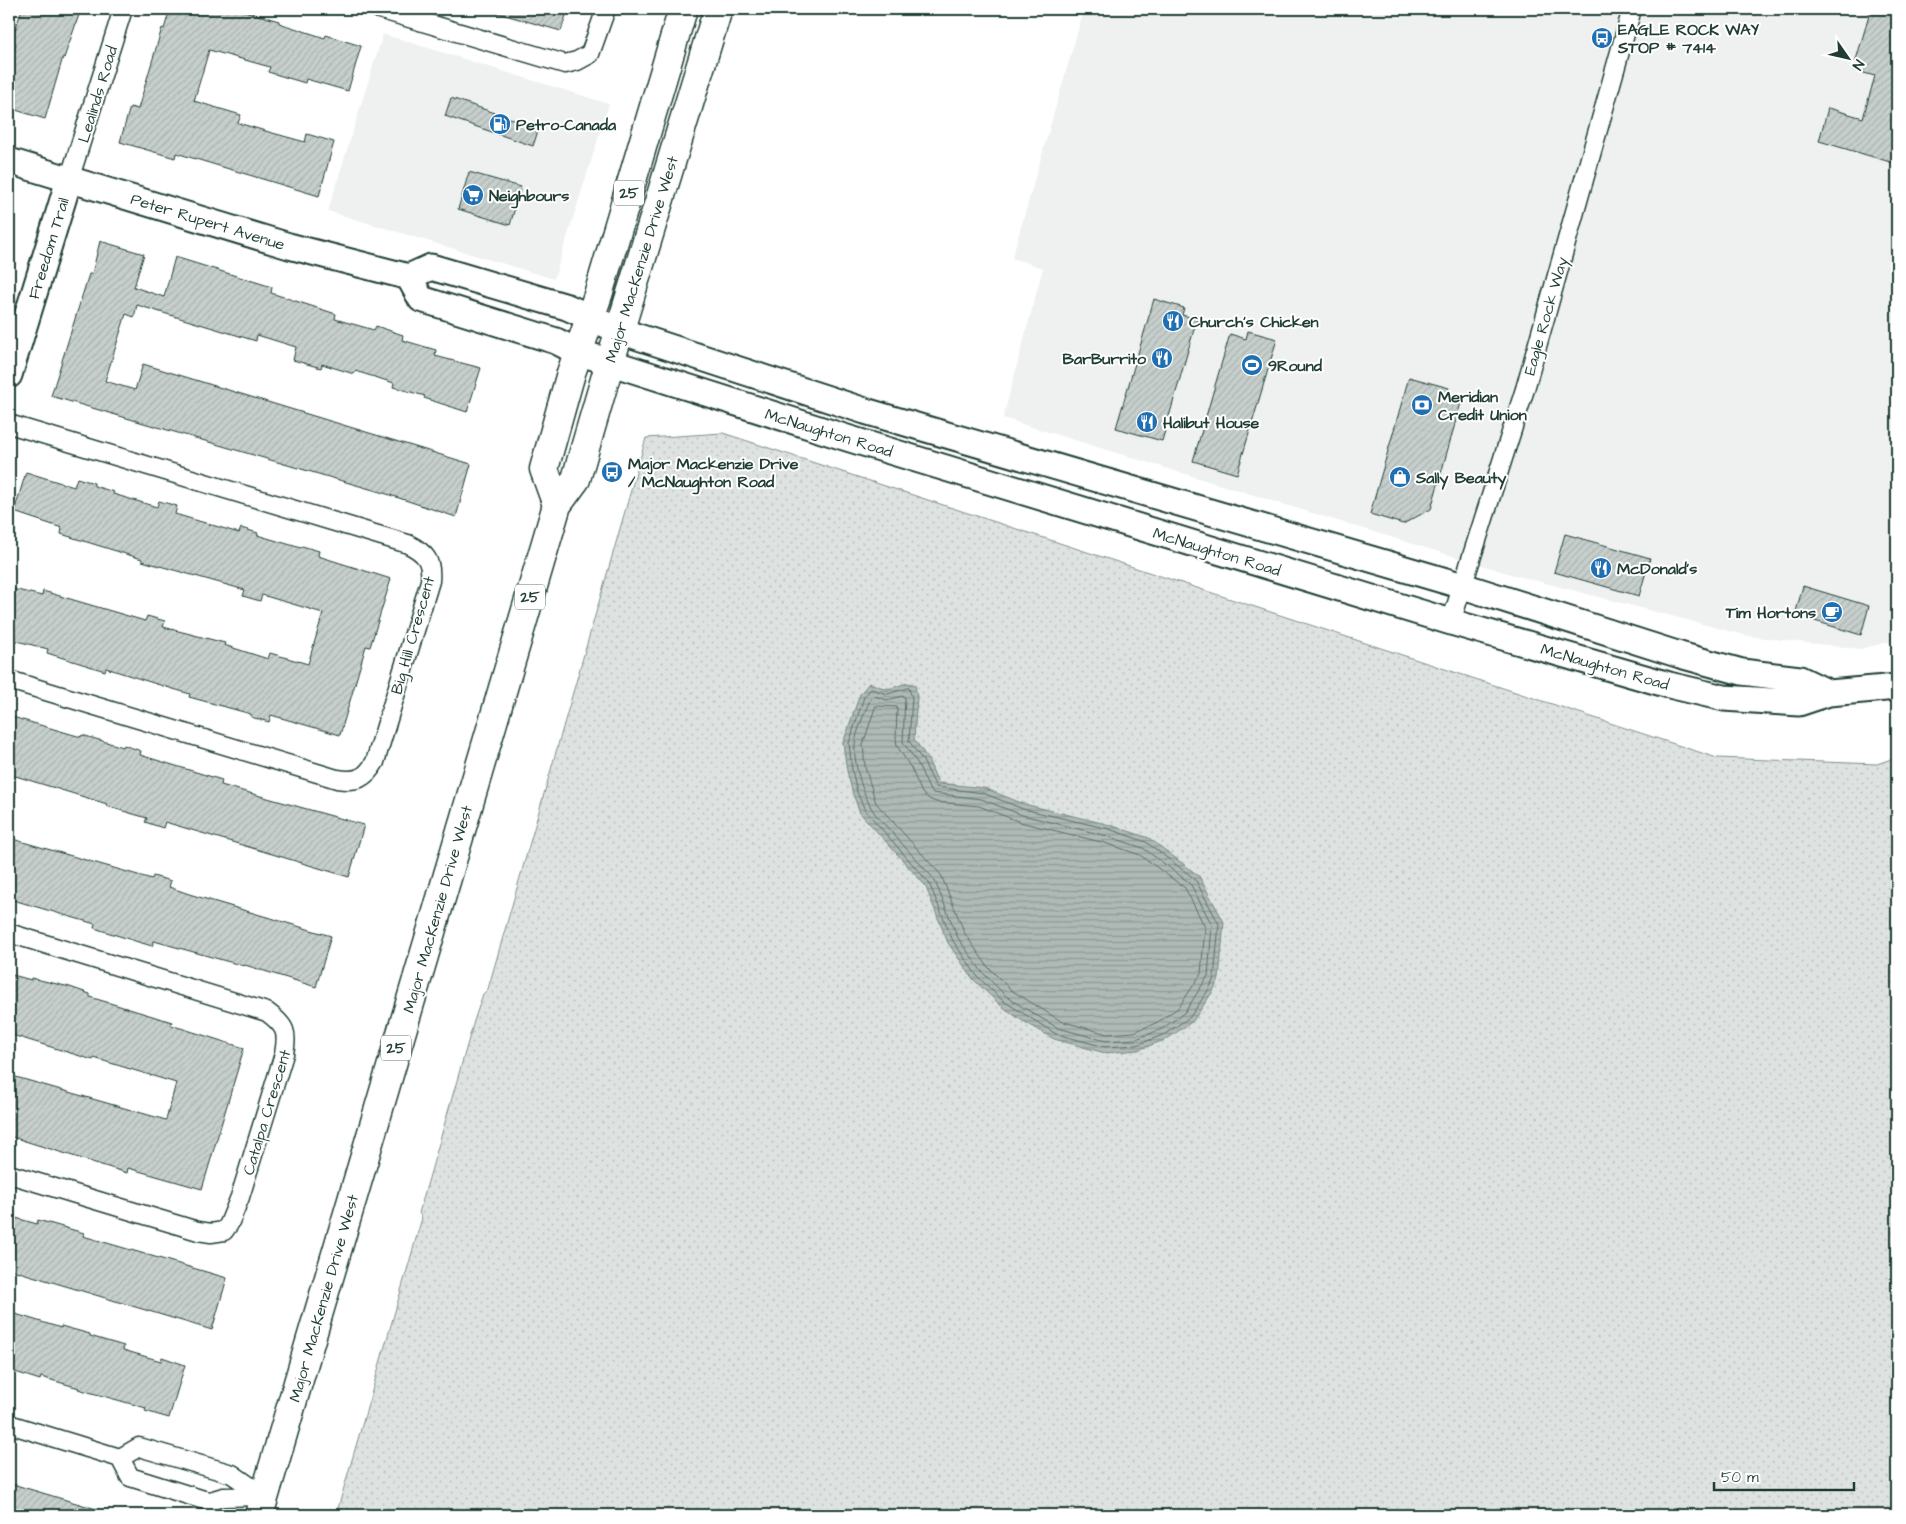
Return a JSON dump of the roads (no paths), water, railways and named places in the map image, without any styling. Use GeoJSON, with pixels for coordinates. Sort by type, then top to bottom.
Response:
{"type":"FeatureCollection","features":[{"type":"Feature","properties":{"kind":"main road","name":"Major MacKenzie Drive West"},"geometry":{"type":"LineString","coordinates":[[557,505],[544,469],[683,9]]}},
{"type":"Feature","properties":{"kind":"main road","name":"Major MacKenzie Drive West"},"geometry":{"type":"LineString","coordinates":[[261,1506],[557,505],[576,479],[718,9]]}},
{"type":"Feature","properties":{"kind":"street","name":"Lealinds Road"},"geometry":{"type":"LineString","coordinates":[[69,180],[82,146],[123,9]]}},
{"type":"Feature","properties":{"kind":"street"},"geometry":{"type":"LineString","coordinates":[[379,9],[565,64],[577,61],[590,54],[606,9]]}},
{"type":"Feature","properties":{"kind":"street","name":"Eagle Rock Way"},"geometry":{"type":"LineString","coordinates":[[1451,622],[1525,389],[1632,9]]}},
{"type":"Feature","properties":{"kind":"street","name":"Peter Rupert Avenue"},"geometry":{"type":"LineString","coordinates":[[9,161],[289,246],[409,277]]}},
{"type":"Feature","properties":{"kind":"street","name":"Freedom Trail"},"geometry":{"type":"LineString","coordinates":[[9,375],[69,180]]}},
{"type":"Feature","properties":{"kind":"street"},"geometry":{"type":"LineString","coordinates":[[578,352],[556,341],[421,298],[409,277],[431,267],[567,306],[590,318]]}},
{"type":"Feature","properties":{"kind":"street","name":"McNaughton Road"},"geometry":{"type":"LineString","coordinates":[[590,318],[620,331],[865,411],[1464,586],[1680,655],[1742,672],[1800,679],[1829,693]]}},
{"type":"Feature","properties":{"kind":"street","name":"McNaughton Road"},"geometry":{"type":"LineString","coordinates":[[578,352],[847,438],[1451,622],[1669,685],[1724,698],[1799,703],[1829,693],[1897,687]]}},
{"type":"Feature","properties":{"kind":"street","name":"Big Hill Crescent"},"geometry":{"type":"LineString","coordinates":[[9,424],[408,544],[422,552],[431,566],[430,581],[375,762],[368,775],[356,780],[338,779],[9,680]]}},
{"type":"Feature","properties":{"kind":"street","name":"Catalpa Crescent"},"geometry":{"type":"LineString","coordinates":[[9,933],[267,1012],[277,1019],[284,1028],[287,1038],[284,1054],[240,1197],[229,1224],[224,1231],[211,1233],[198,1231],[9,1174]]}},
{"type":"Feature","properties":{"kind":"street"},"geometry":{"type":"LineString","coordinates":[[9,1424],[120,1458],[130,1477],[204,1500],[210,1501],[223,1497],[261,1506]]}},
{"type":"Feature","properties":{"kind":"street"},"geometry":{"type":"LineString","coordinates":[[120,1458],[139,1447],[232,1474],[261,1506]]}},
{"type":"Feature","properties":{"kind":"water"},"geometry":{"type":"Polygon","coordinates":[[[869,683],[887,689],[908,683],[915,685],[917,697],[914,739],[928,759],[938,783],[984,788],[1024,804],[1110,825],[1149,838],[1199,876],[1224,922],[1219,979],[1193,1021],[1167,1039],[1138,1050],[1105,1053],[1054,1039],[1018,1018],[999,1004],[973,979],[948,943],[925,885],[860,813],[853,794],[843,743],[860,694],[869,683]]]}},
{"type":"Feature","properties":{"kind":"place","name":"EAGLE ROCK WAY STOP # 7414"},"geometry":{"type":"Point","coordinates":[1602,38]}},
{"type":"Feature","properties":{"kind":"place","name":"Petro-Canada"},"geometry":{"type":"Point","coordinates":[500,124]}},
{"type":"Feature","properties":{"kind":"place","name":"Neighbours"},"geometry":{"type":"Point","coordinates":[473,195]}},
{"type":"Feature","properties":{"kind":"place","name":"Church's Chicken"},"geometry":{"type":"Point","coordinates":[1173,321]}},
{"type":"Feature","properties":{"kind":"place","name":"BarBurrito"},"geometry":{"type":"Point","coordinates":[1162,358]}},
{"type":"Feature","properties":{"kind":"place","name":"9Round"},"geometry":{"type":"Point","coordinates":[1252,365]}},
{"type":"Feature","properties":{"kind":"place","name":"Meridian Credit Union"},"geometry":{"type":"Point","coordinates":[1422,405]}},
{"type":"Feature","properties":{"kind":"place","name":"Halibut House"},"geometry":{"type":"Point","coordinates":[1147,422]}},
{"type":"Feature","properties":{"kind":"place","name":"Major Mackenzie Drive / McNaughton Road"},"geometry":{"type":"Point","coordinates":[612,472]}},
{"type":"Feature","properties":{"kind":"place","name":"Sally Beauty"},"geometry":{"type":"Point","coordinates":[1400,477]}},
{"type":"Feature","properties":{"kind":"place","name":"McDonald's"},"geometry":{"type":"Point","coordinates":[1601,568]}},
{"type":"Feature","properties":{"kind":"place","name":"Tim Hortons"},"geometry":{"type":"Point","coordinates":[1832,612]}}]}
